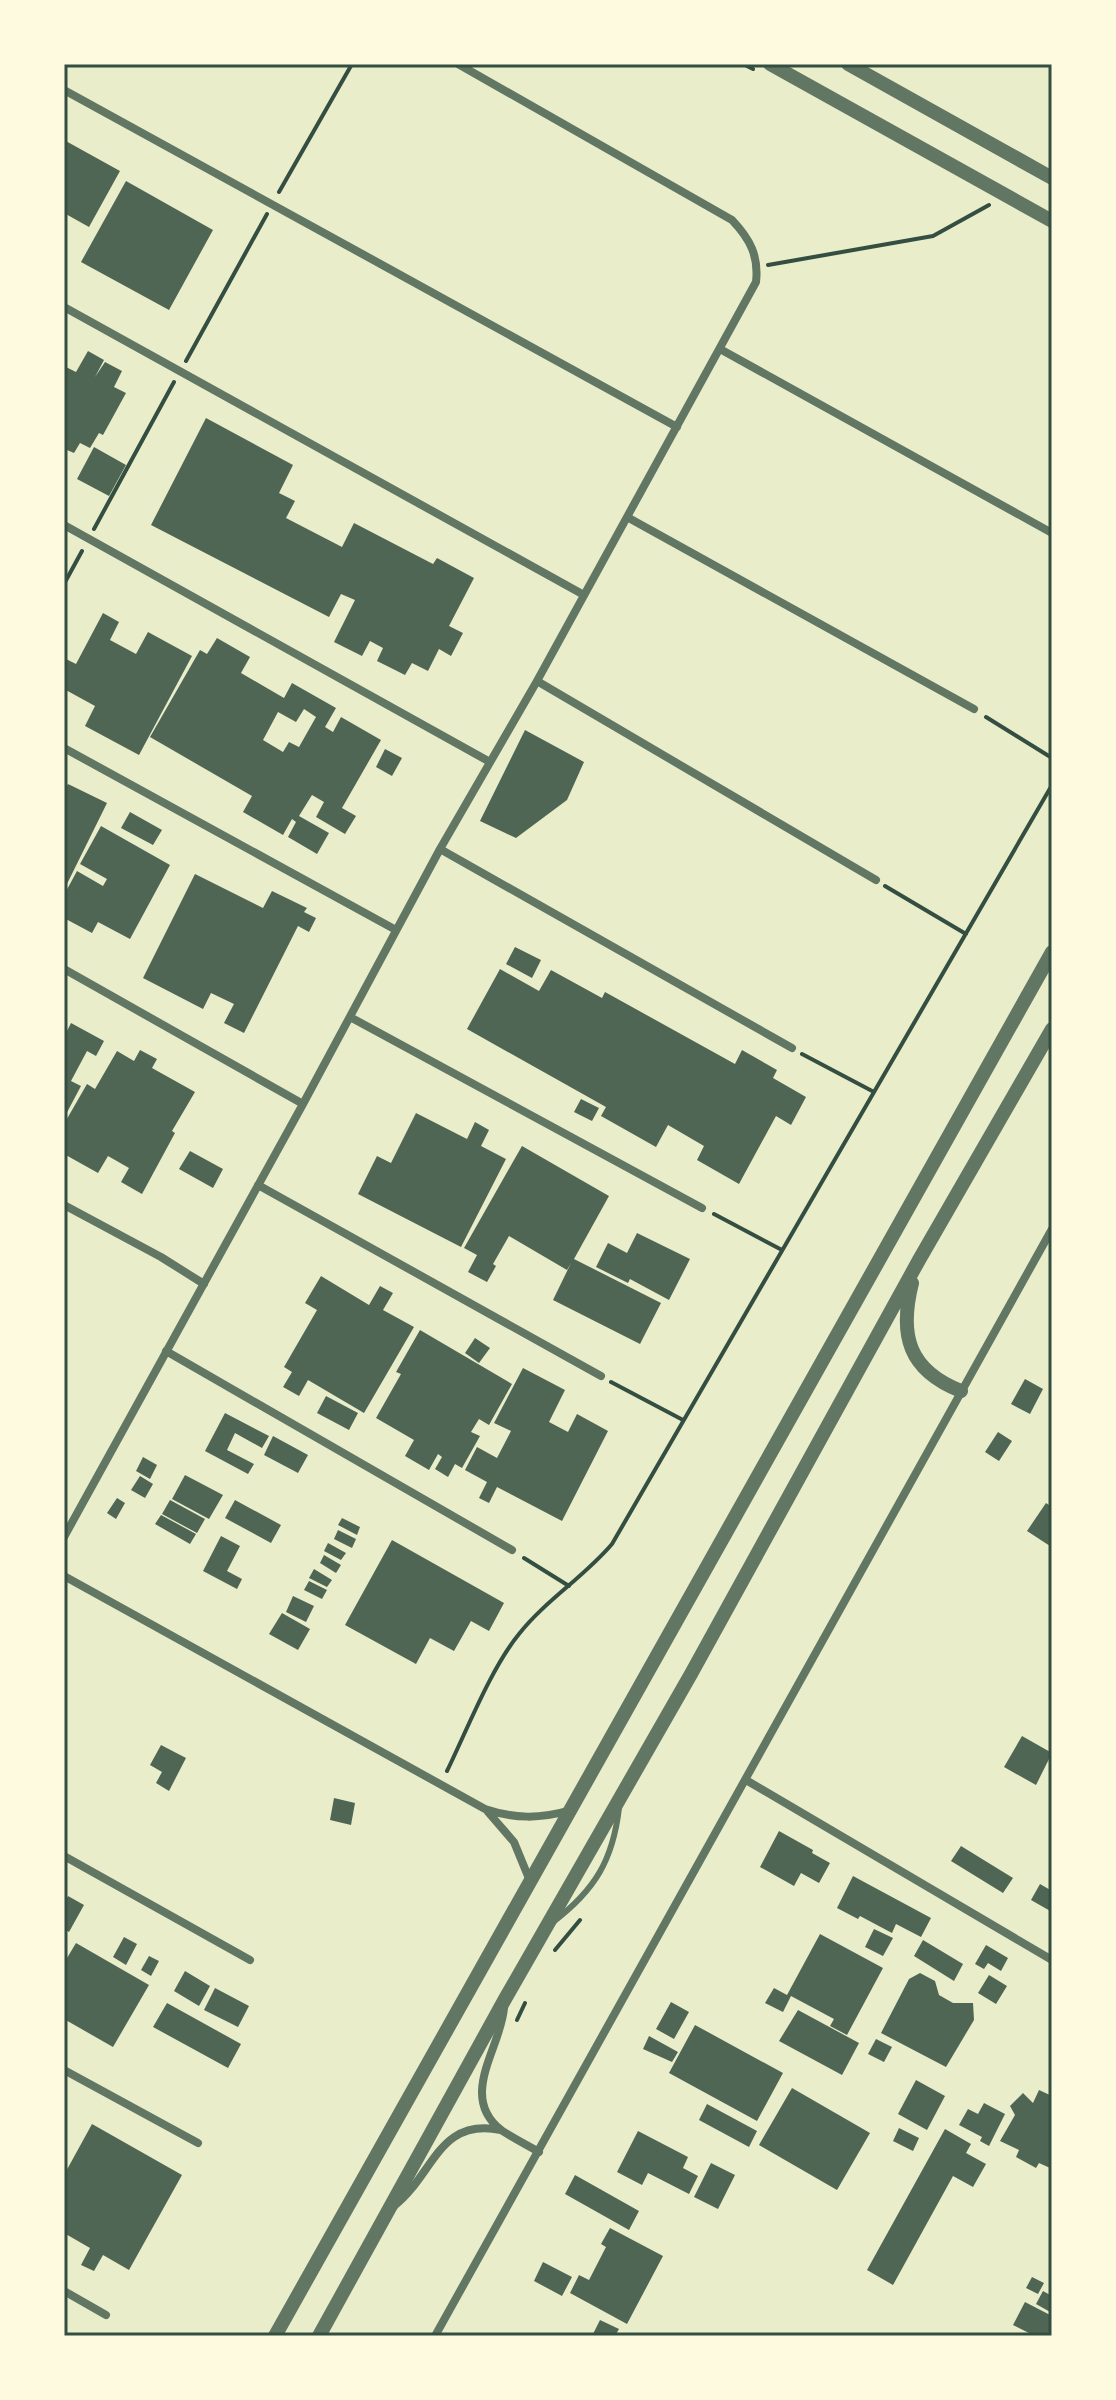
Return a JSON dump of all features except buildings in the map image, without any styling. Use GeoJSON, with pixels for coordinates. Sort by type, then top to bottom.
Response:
{"type":"FeatureCollection","features":[{"type":"Feature","properties":{"kind":"street"},"geometry":{"type":"LineString","coordinates":[[64,1537],[440,849],[537,681],[756,282],[758,267],[754,249],[732,220],[458,64]]}},
{"type":"Feature","properties":{"kind":"street"},"geometry":{"type":"LineString","coordinates":[[770,64],[1052,221]]}},
{"type":"Feature","properties":{"kind":"street"},"geometry":{"type":"LineString","coordinates":[[848,64],[1052,178]]}},
{"type":"Feature","properties":{"kind":"street"},"geometry":{"type":"LineString","coordinates":[[64,90],[677,427]]}},
{"type":"Feature","properties":{"kind":"street"},"geometry":{"type":"LineString","coordinates":[[64,307],[584,595]]}},
{"type":"Feature","properties":{"kind":"street"},"geometry":{"type":"LineString","coordinates":[[720,349],[1052,533]]}},
{"type":"Feature","properties":{"kind":"street"},"geometry":{"type":"LineString","coordinates":[[627,517],[974,709]]}},
{"type":"Feature","properties":{"kind":"street"},"geometry":{"type":"LineString","coordinates":[[64,525],[490,762]]}},
{"type":"Feature","properties":{"kind":"street"},"geometry":{"type":"LineString","coordinates":[[537,681],[876,880]]}},
{"type":"Feature","properties":{"kind":"street"},"geometry":{"type":"LineString","coordinates":[[64,748],[396,930]]}},
{"type":"Feature","properties":{"kind":"street"},"geometry":{"type":"LineString","coordinates":[[440,849],[792,1048]]}},
{"type":"Feature","properties":{"kind":"street"},"geometry":{"type":"LineString","coordinates":[[275,2336],[1052,952]]}},
{"type":"Feature","properties":{"kind":"street"},"geometry":{"type":"LineString","coordinates":[[64,969],[303,1104]]}},
{"type":"Feature","properties":{"kind":"street"},"geometry":{"type":"LineString","coordinates":[[350,1017],[702,1208]]}},
{"type":"Feature","properties":{"kind":"street"},"geometry":{"type":"LineString","coordinates":[[319,2336],[919,1260],[1052,1029]]}},
{"type":"Feature","properties":{"kind":"street"},"geometry":{"type":"LineString","coordinates":[[258,1185],[601,1376]]}},
{"type":"Feature","properties":{"kind":"street"},"geometry":{"type":"LineString","coordinates":[[64,1205],[204,1284]]}},
{"type":"Feature","properties":{"kind":"street"},"geometry":{"type":"LineString","coordinates":[[435,2336],[1052,1229]]}},
{"type":"Feature","properties":{"kind":"street"},"geometry":{"type":"LineString","coordinates":[[919,1260],[905,1321],[908,1340],[927,1373],[961,1391]]}},
{"type":"Feature","properties":{"kind":"street"},"geometry":{"type":"LineString","coordinates":[[166,1351],[512,1550]]}},
{"type":"Feature","properties":{"kind":"street"},"geometry":{"type":"LineString","coordinates":[[64,1576],[485,1809],[537,1818],[571,1810]]}},
{"type":"Feature","properties":{"kind":"street"},"geometry":{"type":"LineString","coordinates":[[746,1780],[1052,1960]]}},
{"type":"Feature","properties":{"kind":"street"},"geometry":{"type":"LineString","coordinates":[[485,1809],[514,1842],[530,1881]]}},
{"type":"Feature","properties":{"kind":"street"},"geometry":{"type":"LineString","coordinates":[[64,1856],[250,1960]]}},
{"type":"Feature","properties":{"kind":"street"},"geometry":{"type":"LineString","coordinates":[[505,1999],[502,2026],[481,2089],[487,2112],[502,2130],[539,2152]]}},
{"type":"Feature","properties":{"kind":"street"},"geometry":{"type":"LineString","coordinates":[[64,2070],[198,2143]]}},
{"type":"Feature","properties":{"kind":"street"},"geometry":{"type":"LineString","coordinates":[[387,2211],[405,2197],[439,2150],[456,2134],[479,2127],[502,2130]]}},
{"type":"Feature","properties":{"kind":"street"},"geometry":{"type":"LineString","coordinates":[[64,2291],[106,2315]]}},
{"type":"Feature","properties":{"kind":"path"},"geometry":{"type":"LineString","coordinates":[[64,584],[352,64]]}},
{"type":"Feature","properties":{"kind":"path"},"geometry":{"type":"LineString","coordinates":[[743,64],[756,71]]}},
{"type":"Feature","properties":{"kind":"path"},"geometry":{"type":"LineString","coordinates":[[758,267],[933,236],[994,203],[981,195]]}},
{"type":"Feature","properties":{"kind":"path"},"geometry":{"type":"LineString","coordinates":[[974,709],[1052,758]]}},
{"type":"Feature","properties":{"kind":"path"},"geometry":{"type":"LineString","coordinates":[[440,1784],[509,1647],[536,1616],[612,1544],[1052,785]]}},
{"type":"Feature","properties":{"kind":"path"},"geometry":{"type":"LineString","coordinates":[[876,880],[966,934]]}},
{"type":"Feature","properties":{"kind":"path"},"geometry":{"type":"LineString","coordinates":[[792,1048],[874,1092]]}},
{"type":"Feature","properties":{"kind":"path"},"geometry":{"type":"LineString","coordinates":[[702,1208],[782,1250]]}},
{"type":"Feature","properties":{"kind":"path"},"geometry":{"type":"LineString","coordinates":[[601,1376],[683,1420]]}},
{"type":"Feature","properties":{"kind":"path"},"geometry":{"type":"LineString","coordinates":[[512,1550],[569,1586]]}}]}
